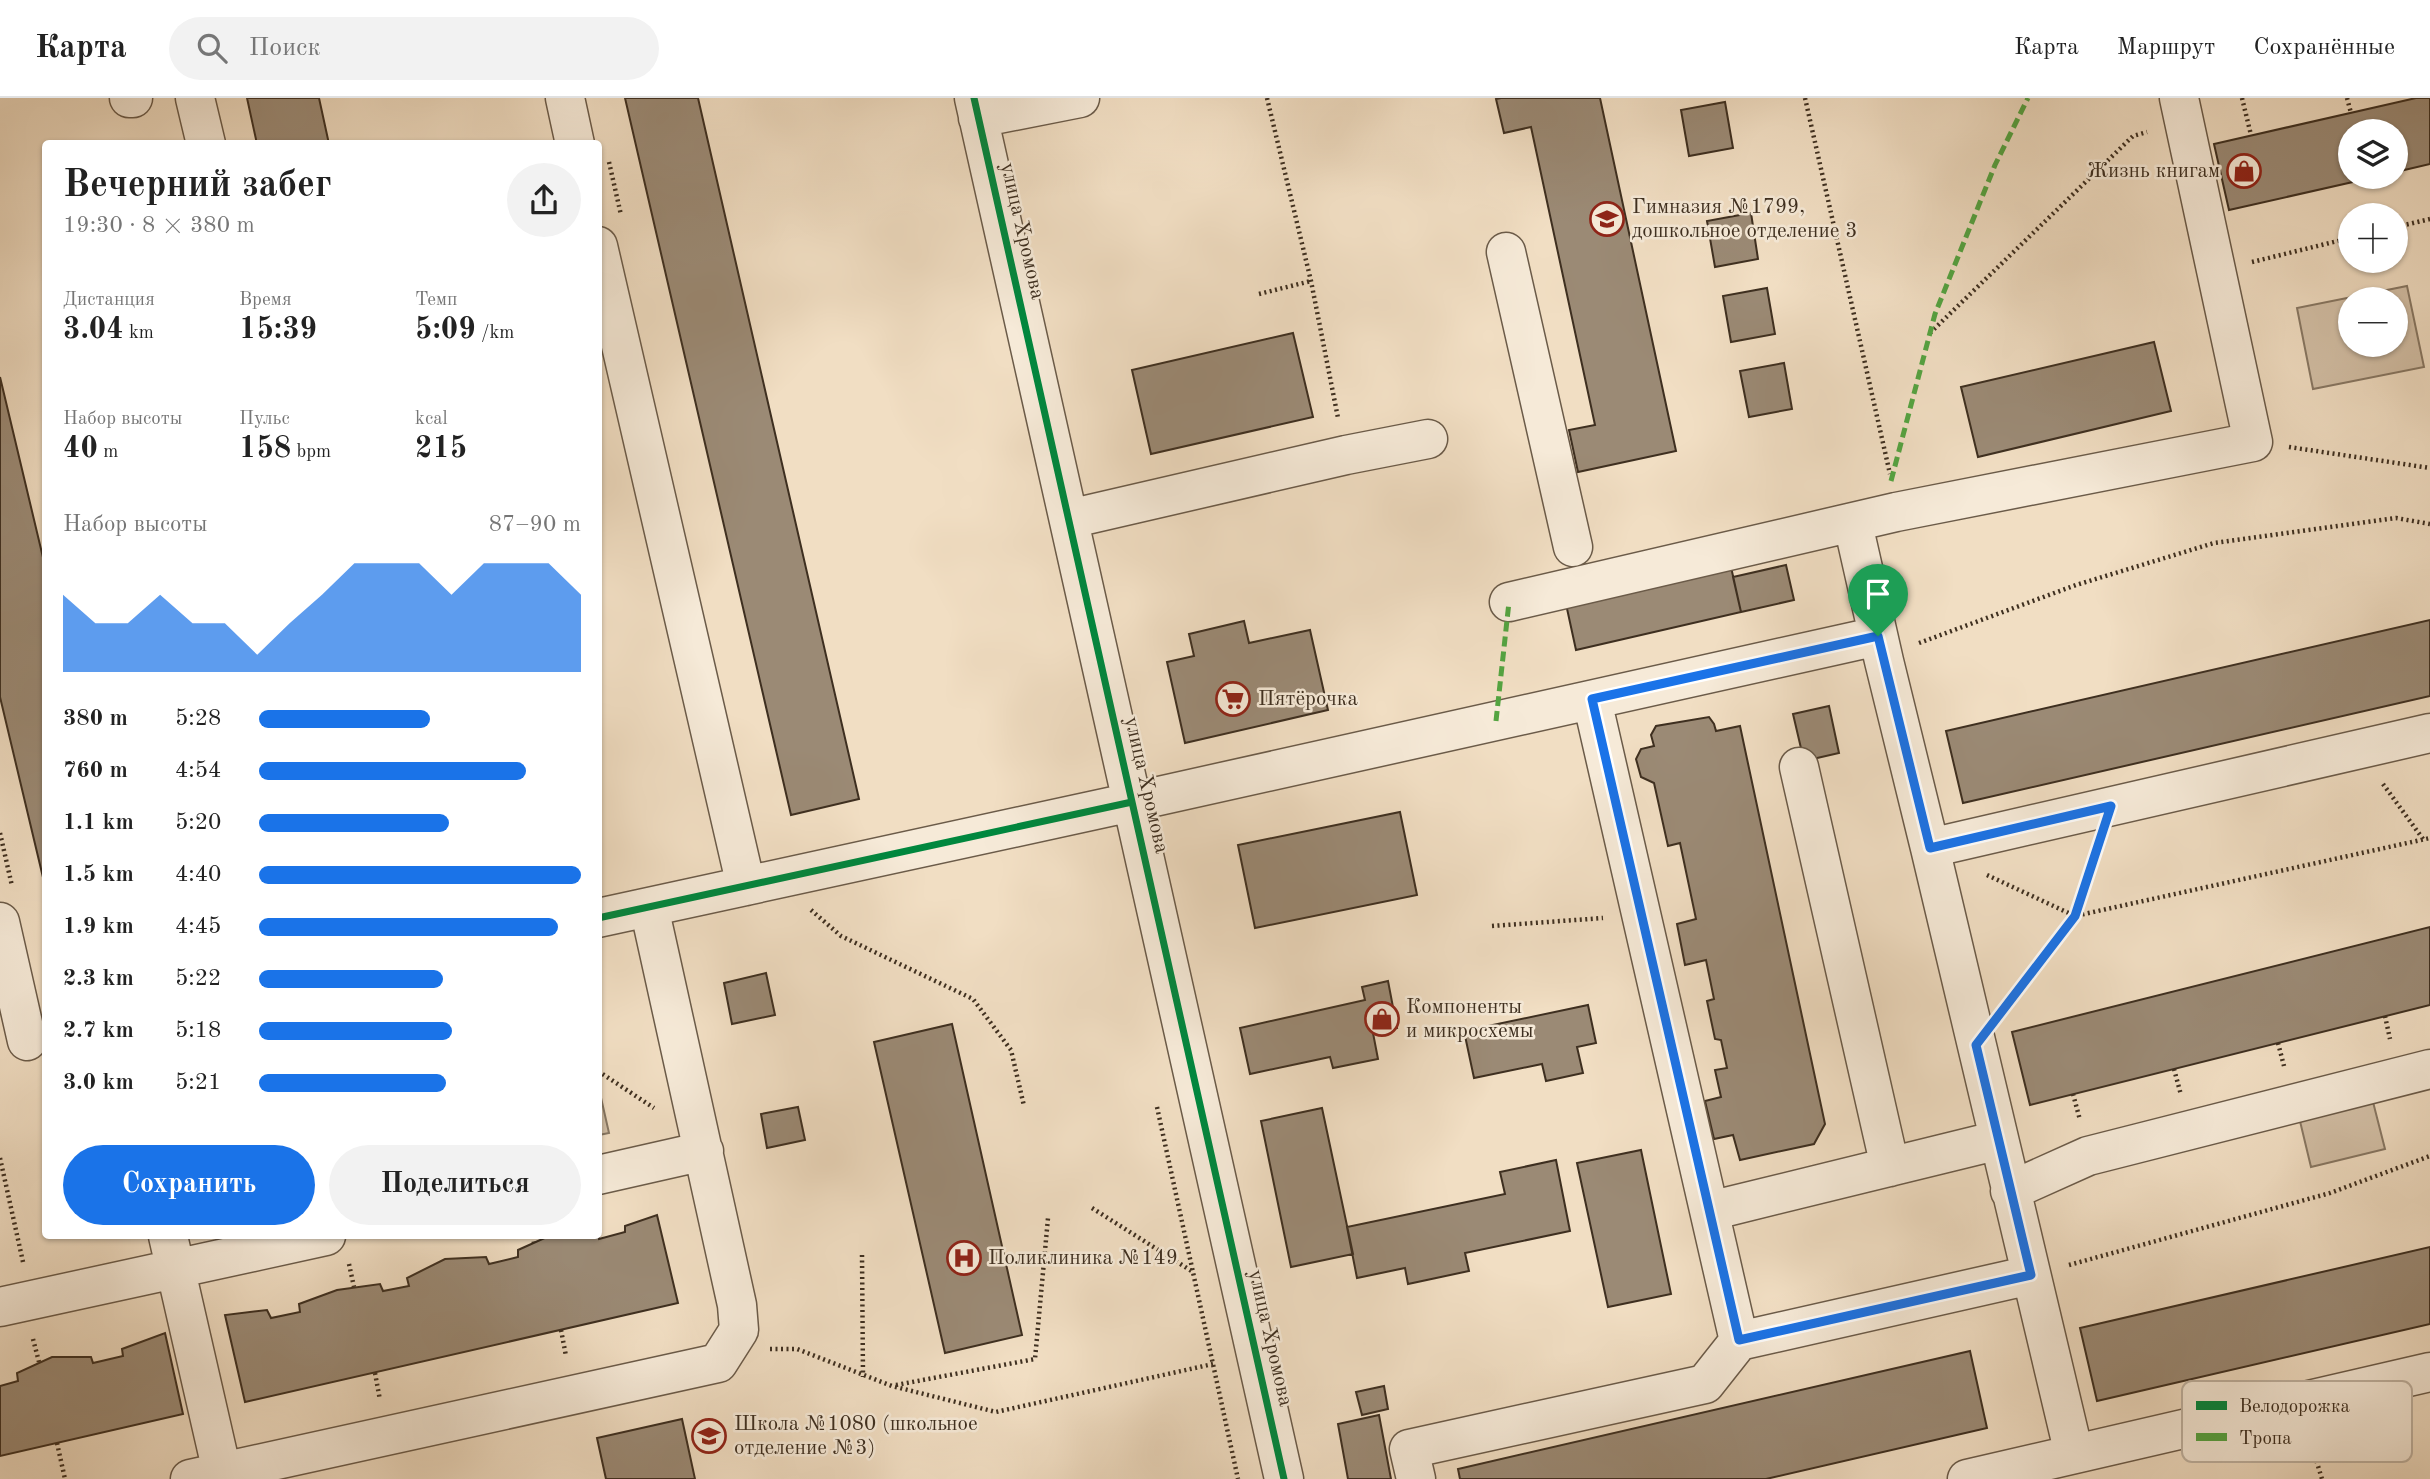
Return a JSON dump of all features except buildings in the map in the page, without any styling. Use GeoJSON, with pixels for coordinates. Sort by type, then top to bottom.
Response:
{"type":"FeatureCollection","features":[{"type":"Feature","properties":{"kind":"street"},"geometry":{"type":"LineString","coordinates":[[195,98],[205,140]]}},
{"type":"Feature","properties":{"kind":"street"},"geometry":{"type":"LineString","coordinates":[[565,98],[574,140]]}},
{"type":"Feature","properties":{"kind":"street"},"geometry":{"type":"LineString","coordinates":[[976,108],[1080,98]]}},
{"type":"Feature","properties":{"kind":"street","name":"улица Хромова"},"geometry":{"type":"LineString","coordinates":[[976,108],[1284,1479]]}},
{"type":"Feature","properties":{"kind":"street"},"geometry":{"type":"LineString","coordinates":[[1509,602],[1896,512],[2253,442],[2182,109]]}},
{"type":"Feature","properties":{"kind":"street"},"geometry":{"type":"LineString","coordinates":[[1506,252],[1573,547]]}},
{"type":"Feature","properties":{"kind":"street"},"geometry":{"type":"LineString","coordinates":[[602,261],[763,882]]}},
{"type":"Feature","properties":{"kind":"street"},"geometry":{"type":"LineString","coordinates":[[1069,519],[1346,455],[1428,439]]}},
{"type":"Feature","properties":{"kind":"street"},"geometry":{"type":"LineString","coordinates":[[1853,524],[2074,1454]]}},
{"type":"Feature","properties":{"kind":"street"},"geometry":{"type":"LineString","coordinates":[[602,917],[1592,699],[1881,649]]}},
{"type":"Feature","properties":{"kind":"street"},"geometry":{"type":"LineString","coordinates":[[1592,699],[1739,1340]]}},
{"type":"Feature","properties":{"kind":"street"},"geometry":{"type":"LineString","coordinates":[[1930,848],[2430,733]]}},
{"type":"Feature","properties":{"kind":"street"},"geometry":{"type":"LineString","coordinates":[[1799,767],[1890,1167]]}},
{"type":"Feature","properties":{"kind":"street"},"geometry":{"type":"LineString","coordinates":[[172,1252],[206,1476],[722,1364],[739,1330],[737,1305],[649,907]]}},
{"type":"Feature","properties":{"kind":"street"},"geometry":{"type":"LineString","coordinates":[[0,922],[24,1042]]}},
{"type":"Feature","properties":{"kind":"street"},"geometry":{"type":"LineString","coordinates":[[2010,1191],[2088,1156],[2430,1069]]}},
{"type":"Feature","properties":{"kind":"street"},"geometry":{"type":"LineString","coordinates":[[1722,1208],[1998,1140]]}},
{"type":"Feature","properties":{"kind":"street"},"geometry":{"type":"LineString","coordinates":[[602,1174],[704,1151]]}},
{"type":"Feature","properties":{"kind":"street"},"geometry":{"type":"LineString","coordinates":[[15,1304],[172,1252],[297,1239]]}},
{"type":"Feature","properties":{"kind":"street"},"geometry":{"type":"LineString","coordinates":[[1416,1479],[1409,1449],[1705,1384],[1739,1340],[2031,1275]]}},
{"type":"Feature","properties":{"kind":"street"},"geometry":{"type":"LineString","coordinates":[[2391,1381],[2430,1372]]}},
{"type":"Feature","properties":{"kind":"street"},"geometry":{"type":"LineString","coordinates":[[1968,1479],[2182,1429]]}},
{"type":"Feature","properties":{"kind":"path"},"geometry":{"type":"LineString","coordinates":[[1267,98],[1311,281],[1346,455]]}},
{"type":"Feature","properties":{"kind":"path"},"geometry":{"type":"LineString","coordinates":[[1805,98],[1896,512]]}},
{"type":"Feature","properties":{"kind":"path"},"geometry":{"type":"LineString","coordinates":[[2242,98],[2251,135]]}},
{"type":"Feature","properties":{"kind":"path"},"geometry":{"type":"LineString","coordinates":[[2347,98],[2351,113]]}},
{"type":"Feature","properties":{"kind":"path"},"geometry":{"type":"LineString","coordinates":[[1930,333],[2133,136],[2182,109]]}},
{"type":"Feature","properties":{"kind":"path"},"geometry":{"type":"LineString","coordinates":[[2408,225],[2430,219]]}},
{"type":"Feature","properties":{"kind":"path"},"geometry":{"type":"LineString","coordinates":[[2217,270],[2338,241]]}},
{"type":"Feature","properties":{"kind":"path"},"geometry":{"type":"LineString","coordinates":[[1259,294],[1311,281]]}},
{"type":"Feature","properties":{"kind":"path"},"geometry":{"type":"LineString","coordinates":[[2253,442],[2430,468]]}},
{"type":"Feature","properties":{"kind":"path"},"geometry":{"type":"LineString","coordinates":[[1881,649],[1972,625],[2076,585],[2214,542],[2396,518],[2430,524]]}},
{"type":"Feature","properties":{"kind":"path"},"geometry":{"type":"LineString","coordinates":[[2358,750],[2423,839]]}},
{"type":"Feature","properties":{"kind":"path"},"geometry":{"type":"LineString","coordinates":[[1976,1045],[2075,916],[2111,806]]}},
{"type":"Feature","properties":{"kind":"path"},"geometry":{"type":"LineString","coordinates":[[1930,848],[2075,916],[2430,838]]}},
{"type":"Feature","properties":{"kind":"path"},"geometry":{"type":"LineString","coordinates":[[763,882],[815,915],[841,936],[973,999],[1011,1050],[1024,1106]]}},
{"type":"Feature","properties":{"kind":"path"},"geometry":{"type":"LineString","coordinates":[[1492,926],[1642,916]]}},
{"type":"Feature","properties":{"kind":"path"},"geometry":{"type":"LineString","coordinates":[[602,1075],[654,1108],[662,1161]]}},
{"type":"Feature","properties":{"kind":"path"},"geometry":{"type":"LineString","coordinates":[[1157,1103],[1238,1479]]}},
{"type":"Feature","properties":{"kind":"path"},"geometry":{"type":"LineString","coordinates":[[2031,1275],[2330,1193],[2430,1156]]}},
{"type":"Feature","properties":{"kind":"path"},"geometry":{"type":"LineString","coordinates":[[0,1158],[15,1304]]}},
{"type":"Feature","properties":{"kind":"path"},"geometry":{"type":"LineString","coordinates":[[1092,1208],[1194,1273]]}},
{"type":"Feature","properties":{"kind":"path"},"geometry":{"type":"LineString","coordinates":[[892,1386],[1035,1359],[1048,1218]]}},
{"type":"Feature","properties":{"kind":"path"},"geometry":{"type":"LineString","coordinates":[[533,1239],[534,1243]]}},
{"type":"Feature","properties":{"kind":"path"},"geometry":{"type":"LineString","coordinates":[[862,1255],[863,1377]]}},
{"type":"Feature","properties":{"kind":"path"},"geometry":{"type":"LineString","coordinates":[[722,1364],[797,1349],[863,1377],[996,1412],[1213,1364]]}},
{"type":"Feature","properties":{"kind":"path"},"geometry":{"type":"LineString","coordinates":[[57,1443],[65,1479]]}},
{"type":"Feature","properties":{"kind":"shaded area"},"geometry":{"type":"Polygon","coordinates":[[[2408,291],[2424,367],[2313,389],[2297,308],[2338,300],[2338,357],[2408,357],[2408,291]]]}},
{"type":"Feature","properties":{"kind":"shaded area"},"geometry":{"type":"Polygon","coordinates":[[[2372,1098],[2385,1149],[2311,1167],[2299,1117],[2372,1098]]]}},
{"type":"Feature","properties":{"kind":"shaded area"},"geometry":{"type":"Polygon","coordinates":[[[602,1102],[609,1133],[602,1134],[602,1102]]]}},
{"type":"Feature","properties":{"kind":"marked path"},"geometry":{"type":"LineString","coordinates":[[1891,481],[1935,314],[1995,165],[2028,98]]}},
{"type":"Feature","properties":{"kind":"marked path"},"geometry":{"type":"LineString","coordinates":[[1496,721],[1509,602]]}},
{"type":"Feature","properties":{"kind":"cycle path"},"geometry":{"type":"LineString","coordinates":[[974,98],[1284,1479]]}},
{"type":"Feature","properties":{"kind":"cycle path"},"geometry":{"type":"LineString","coordinates":[[602,917],[1132,802]]}},
{"type":"Feature","properties":{"kind":"place","name":"Жизнь книгам"},"geometry":{"type":"Point","coordinates":[2244,171]}},
{"type":"Feature","properties":{"kind":"place","name":"Гимназия №1799, дошкольное отделение 3"},"geometry":{"type":"Point","coordinates":[1607,219]}},
{"type":"Feature","properties":{"kind":"place","name":"Пятёрочка"},"geometry":{"type":"Point","coordinates":[1233,699]}},
{"type":"Feature","properties":{"kind":"place","name":"Компоненты и микросхемы"},"geometry":{"type":"Point","coordinates":[1382,1019]}},
{"type":"Feature","properties":{"kind":"place","name":"Поликлиника №149"},"geometry":{"type":"Point","coordinates":[964,1258]}},
{"type":"Feature","properties":{"kind":"place","name":"Школа №1080 (школьное отделение №3)"},"geometry":{"type":"Point","coordinates":[709,1436]}},
{"type":"Feature","properties":{"kind":"route"},"geometry":{"type":"LineString","coordinates":[[1878,636],[1930,848],[2111,806],[2075,916],[1976,1045],[2031,1275],[1739,1340],[1592,699],[1878,636]]}}]}
